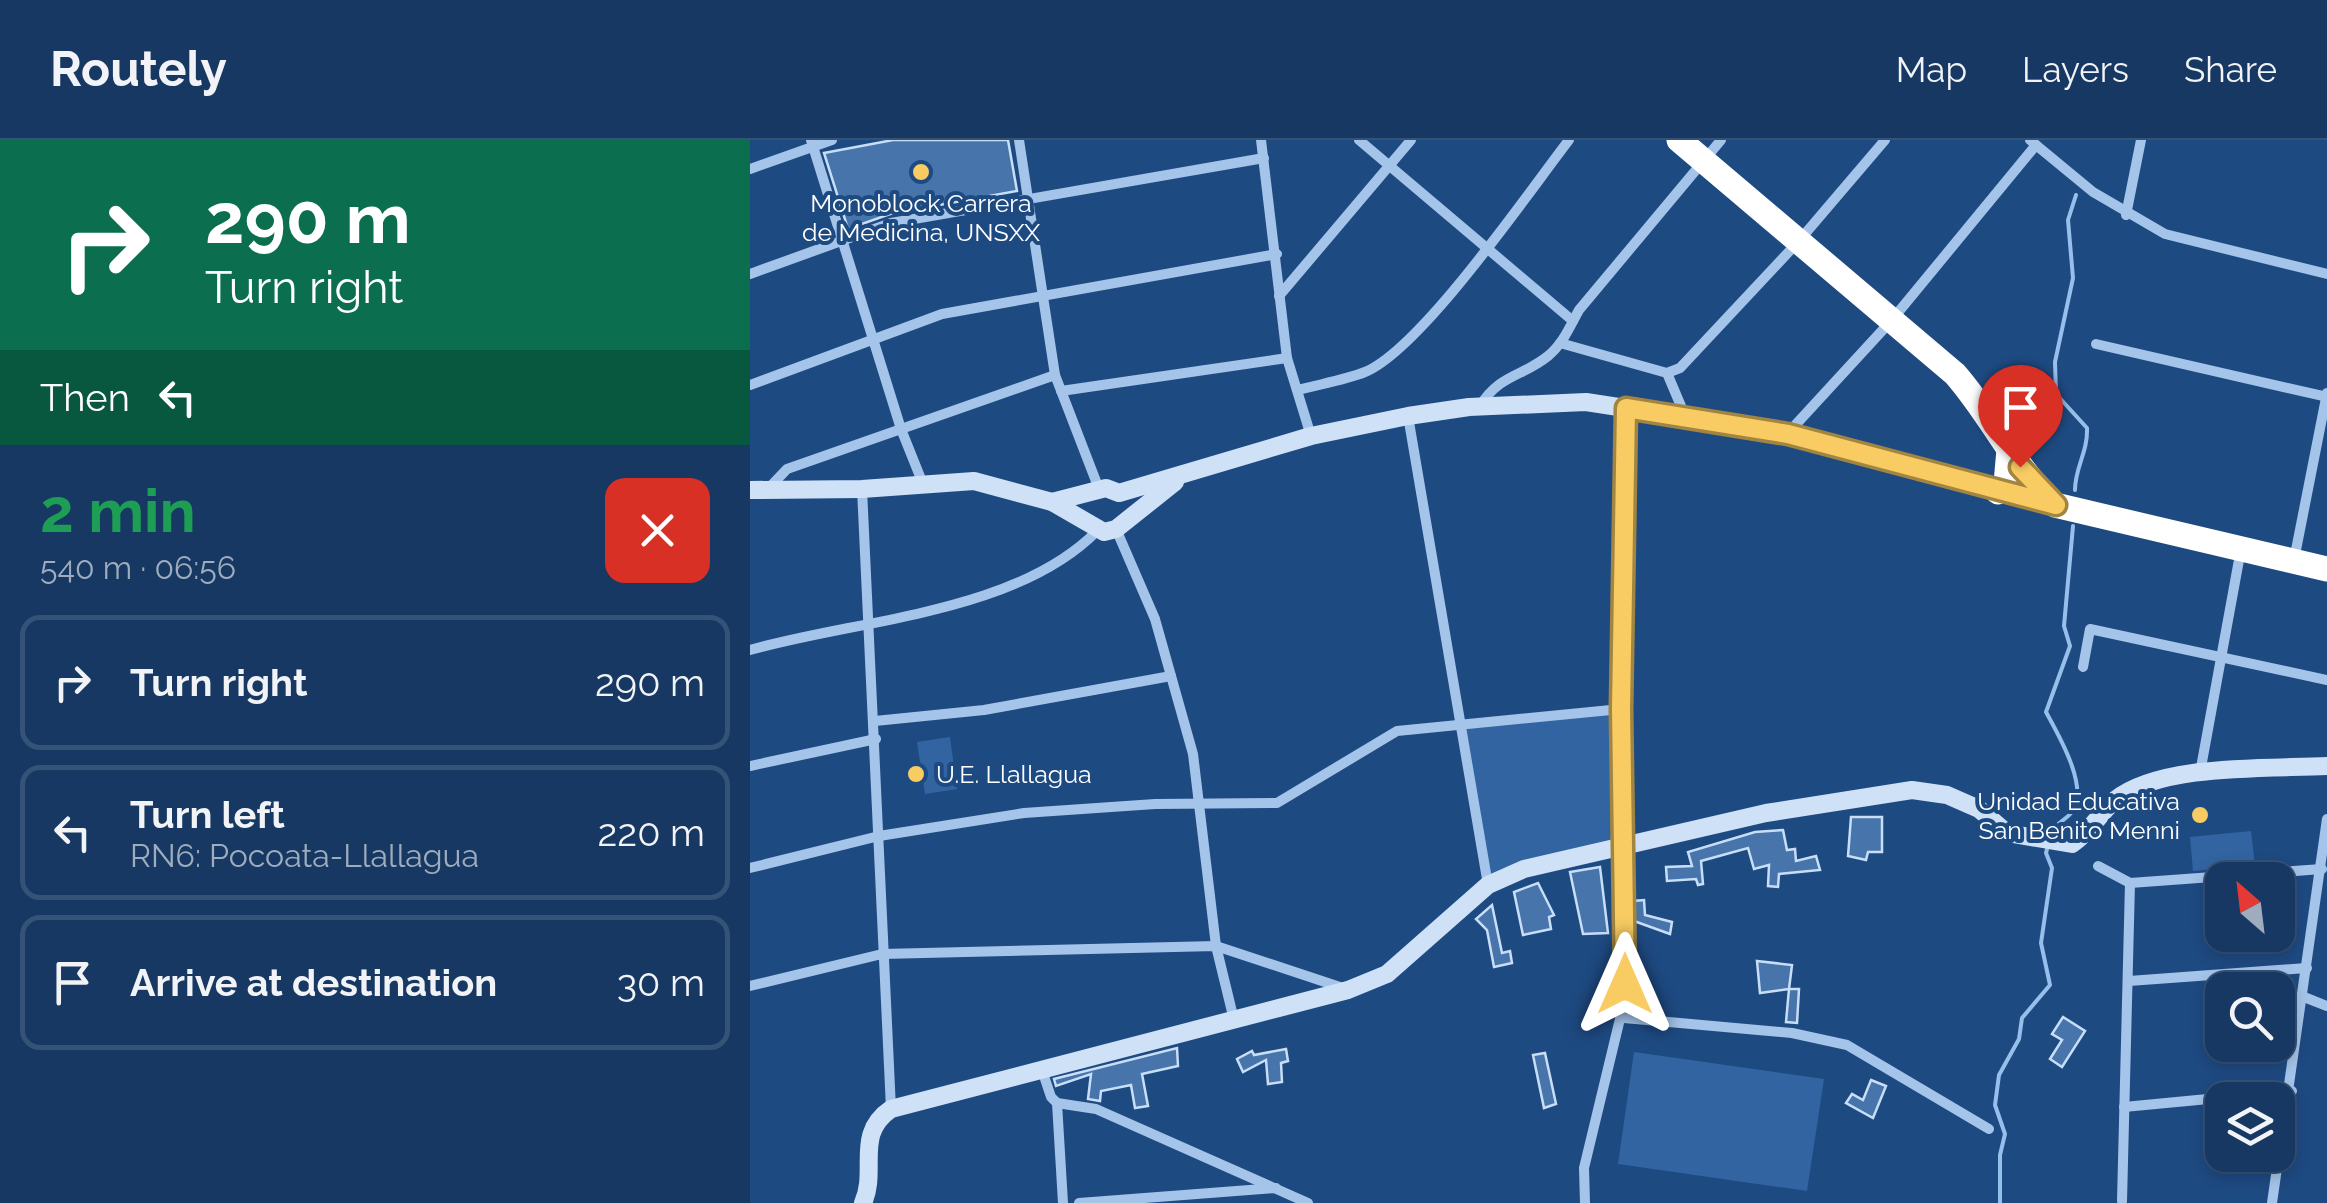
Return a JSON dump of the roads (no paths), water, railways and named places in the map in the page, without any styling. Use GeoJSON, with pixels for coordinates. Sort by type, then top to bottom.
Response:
{"type":"FeatureCollection","features":[{"type":"Feature","properties":{"kind":"highway"},"geometry":{"type":"LineString","coordinates":[[1679,140],[1955,374],[1986,409],[2032,483],[2056,505],[2327,569]]}},
{"type":"Feature","properties":{"kind":"highway"},"geometry":{"type":"LineString","coordinates":[[1998,492],[2006,482],[2009,450]]}},
{"type":"Feature","properties":{"kind":"street"},"geometry":{"type":"LineString","coordinates":[[750,170],[812,144],[832,140]]}},
{"type":"Feature","properties":{"kind":"street"},"geometry":{"type":"LineString","coordinates":[[1019,140],[1055,375],[1096,490]]}},
{"type":"Feature","properties":{"kind":"street"},"geometry":{"type":"LineString","coordinates":[[1261,140],[1278,254],[1278,296],[1287,358],[1310,436]]}},
{"type":"Feature","properties":{"kind":"street"},"geometry":{"type":"LineString","coordinates":[[1359,140],[1573,321]]}},
{"type":"Feature","properties":{"kind":"street"},"geometry":{"type":"LineString","coordinates":[[1278,296],[1411,140]]}},
{"type":"Feature","properties":{"kind":"street"},"geometry":{"type":"LineString","coordinates":[[1298,390],[1367,372],[1398,350],[1486,248],[1568,140]]}},
{"type":"Feature","properties":{"kind":"street"},"geometry":{"type":"LineString","coordinates":[[1480,407],[1492,386],[1548,356],[1560,343],[1573,321],[1722,140]]}},
{"type":"Feature","properties":{"kind":"street"},"geometry":{"type":"LineString","coordinates":[[1560,343],[1667,373],[1680,368],[1798,242],[1884,140]]}},
{"type":"Feature","properties":{"kind":"street"},"geometry":{"type":"LineString","coordinates":[[2126,216],[2141,140]]}},
{"type":"Feature","properties":{"kind":"street"},"geometry":{"type":"LineString","coordinates":[[1788,434],[1891,321],[2033,142],[2126,216],[2165,234],[2327,274]]}},
{"type":"Feature","properties":{"kind":"street"},"geometry":{"type":"LineString","coordinates":[[812,144],[901,429],[924,484]]}},
{"type":"Feature","properties":{"kind":"street"},"geometry":{"type":"LineString","coordinates":[[750,274],[891,224],[1264,158]]}},
{"type":"Feature","properties":{"kind":"street"},"geometry":{"type":"LineString","coordinates":[[750,386],[942,314],[1278,254]]}},
{"type":"Feature","properties":{"kind":"street"},"geometry":{"type":"LineString","coordinates":[[2096,344],[2327,396],[2294,562]]}},
{"type":"Feature","properties":{"kind":"street"},"geometry":{"type":"LineString","coordinates":[[1061,391],[1287,358]]}},
{"type":"Feature","properties":{"kind":"street"},"geometry":{"type":"LineString","coordinates":[[1667,373],[1686,418]]}},
{"type":"Feature","properties":{"kind":"street"},"geometry":{"type":"LineString","coordinates":[[759,490],[788,470],[1055,375]]}},
{"type":"Feature","properties":{"kind":"street"},"geometry":{"type":"LineString","coordinates":[[1052,502],[1096,490],[1119,493],[1310,436],[1408,416],[1480,407],[1586,402],[1788,434],[2056,505]]}},
{"type":"Feature","properties":{"kind":"street"},"geometry":{"type":"LineString","coordinates":[[1585,1203],[1584,1168],[1624,1018],[1621,709],[1626,408]]}},
{"type":"Feature","properties":{"kind":"street"},"geometry":{"type":"LineString","coordinates":[[1408,416],[1488,885]]}},
{"type":"Feature","properties":{"kind":"street"},"geometry":{"type":"LineString","coordinates":[[1107,525],[1182,477]]}},
{"type":"Feature","properties":{"kind":"street"},"geometry":{"type":"LineString","coordinates":[[759,490],[862,489],[974,481],[1052,502],[1107,525]]}},
{"type":"Feature","properties":{"kind":"street"},"geometry":{"type":"LineString","coordinates":[[862,489],[891,1109]]}},
{"type":"Feature","properties":{"kind":"street"},"geometry":{"type":"LineString","coordinates":[[1096,490],[1083,512],[1107,525],[1154,620],[1193,754],[1216,946],[1234,1021]]}},
{"type":"Feature","properties":{"kind":"street"},"geometry":{"type":"LineString","coordinates":[[750,650],[937,608],[1013,583],[1072,552],[1127,509],[1119,493]]}},
{"type":"Feature","properties":{"kind":"street"},"geometry":{"type":"LineString","coordinates":[[2200,774],[2241,549]]}},
{"type":"Feature","properties":{"kind":"street"},"geometry":{"type":"LineString","coordinates":[[2083,667],[2090,629],[2223,654],[2327,680]]}},
{"type":"Feature","properties":{"kind":"street"},"geometry":{"type":"LineString","coordinates":[[875,721],[984,710],[1171,676]]}},
{"type":"Feature","properties":{"kind":"street"},"geometry":{"type":"LineString","coordinates":[[750,868],[879,836],[1062,808],[1276,802],[1396,732],[1458,722],[1621,709]]}},
{"type":"Feature","properties":{"kind":"street"},"geometry":{"type":"LineString","coordinates":[[750,766],[876,739]]}},
{"type":"Feature","properties":{"kind":"street"},"geometry":{"type":"LineString","coordinates":[[863,1203],[868,1192],[869,1134],[878,1118],[891,1109],[1348,990],[1387,974],[1488,885],[1524,869],[1766,813],[1912,790],[1946,795],[1979,810],[2007,834],[2072,844],[2116,800],[2144,784],[2200,774],[2327,766]]}},
{"type":"Feature","properties":{"kind":"street"},"geometry":{"type":"LineString","coordinates":[[2293,1082],[2307,968],[2322,900],[2327,818]]}},
{"type":"Feature","properties":{"kind":"street"},"geometry":{"type":"LineString","coordinates":[[2098,866],[2130,883],[2322,870]]}},
{"type":"Feature","properties":{"kind":"street"},"geometry":{"type":"LineString","coordinates":[[2122,1201],[2130,883]]}},
{"type":"Feature","properties":{"kind":"street"},"geometry":{"type":"LineString","coordinates":[[750,986],[882,954],[1216,946],[1348,990]]}},
{"type":"Feature","properties":{"kind":"street"},"geometry":{"type":"LineString","coordinates":[[2129,980],[2307,968]]}},
{"type":"Feature","properties":{"kind":"street"},"geometry":{"type":"LineString","coordinates":[[2304,997],[2327,1006]]}},
{"type":"Feature","properties":{"kind":"street"},"geometry":{"type":"LineString","coordinates":[[1624,1018],[1792,1033],[1846,1045],[1989,1130]]}},
{"type":"Feature","properties":{"kind":"street"},"geometry":{"type":"LineString","coordinates":[[1042,1067],[1047,1089],[1058,1103],[1064,1203]]}},
{"type":"Feature","properties":{"kind":"street"},"geometry":{"type":"LineString","coordinates":[[2124,1107],[2205,1099]]}},
{"type":"Feature","properties":{"kind":"street"},"geometry":{"type":"LineString","coordinates":[[1058,1103],[1096,1109],[1308,1203]]}},
{"type":"Feature","properties":{"kind":"street"},"geometry":{"type":"LineString","coordinates":[[2272,1203],[2278,1172]]}},
{"type":"Feature","properties":{"kind":"street"},"geometry":{"type":"LineString","coordinates":[[1079,1203],[1276,1188]]}},
{"type":"Feature","properties":{"kind":"waterway"},"geometry":{"type":"LineString","coordinates":[[2075,490],[2087,428],[2056,394],[2055,362],[2073,278],[2068,220],[2076,195]]}},
{"type":"Feature","properties":{"kind":"waterway"},"geometry":{"type":"LineString","coordinates":[[2051,836],[2077,802],[2070,761],[2046,712],[2070,646],[2064,626],[2073,526]]}},
{"type":"Feature","properties":{"kind":"waterway"},"geometry":{"type":"LineString","coordinates":[[2000,1203],[2000,1155],[2005,1134],[1995,1105],[1999,1075],[2019,1039],[2022,1018],[2050,985],[2041,943],[2052,868],[2046,853],[2048,845]]}},
{"type":"Feature","properties":{"kind":"place","name":"Monoblock Carrera de Medicina, UNSXX"},"geometry":{"type":"Point","coordinates":[921,172]}},
{"type":"Feature","properties":{"kind":"place","name":"U.E. Llallagua"},"geometry":{"type":"Point","coordinates":[916,774]}},
{"type":"Feature","properties":{"kind":"place","name":"Unidad Educativa San Benito Menni"},"geometry":{"type":"Point","coordinates":[2200,815]}}]}
